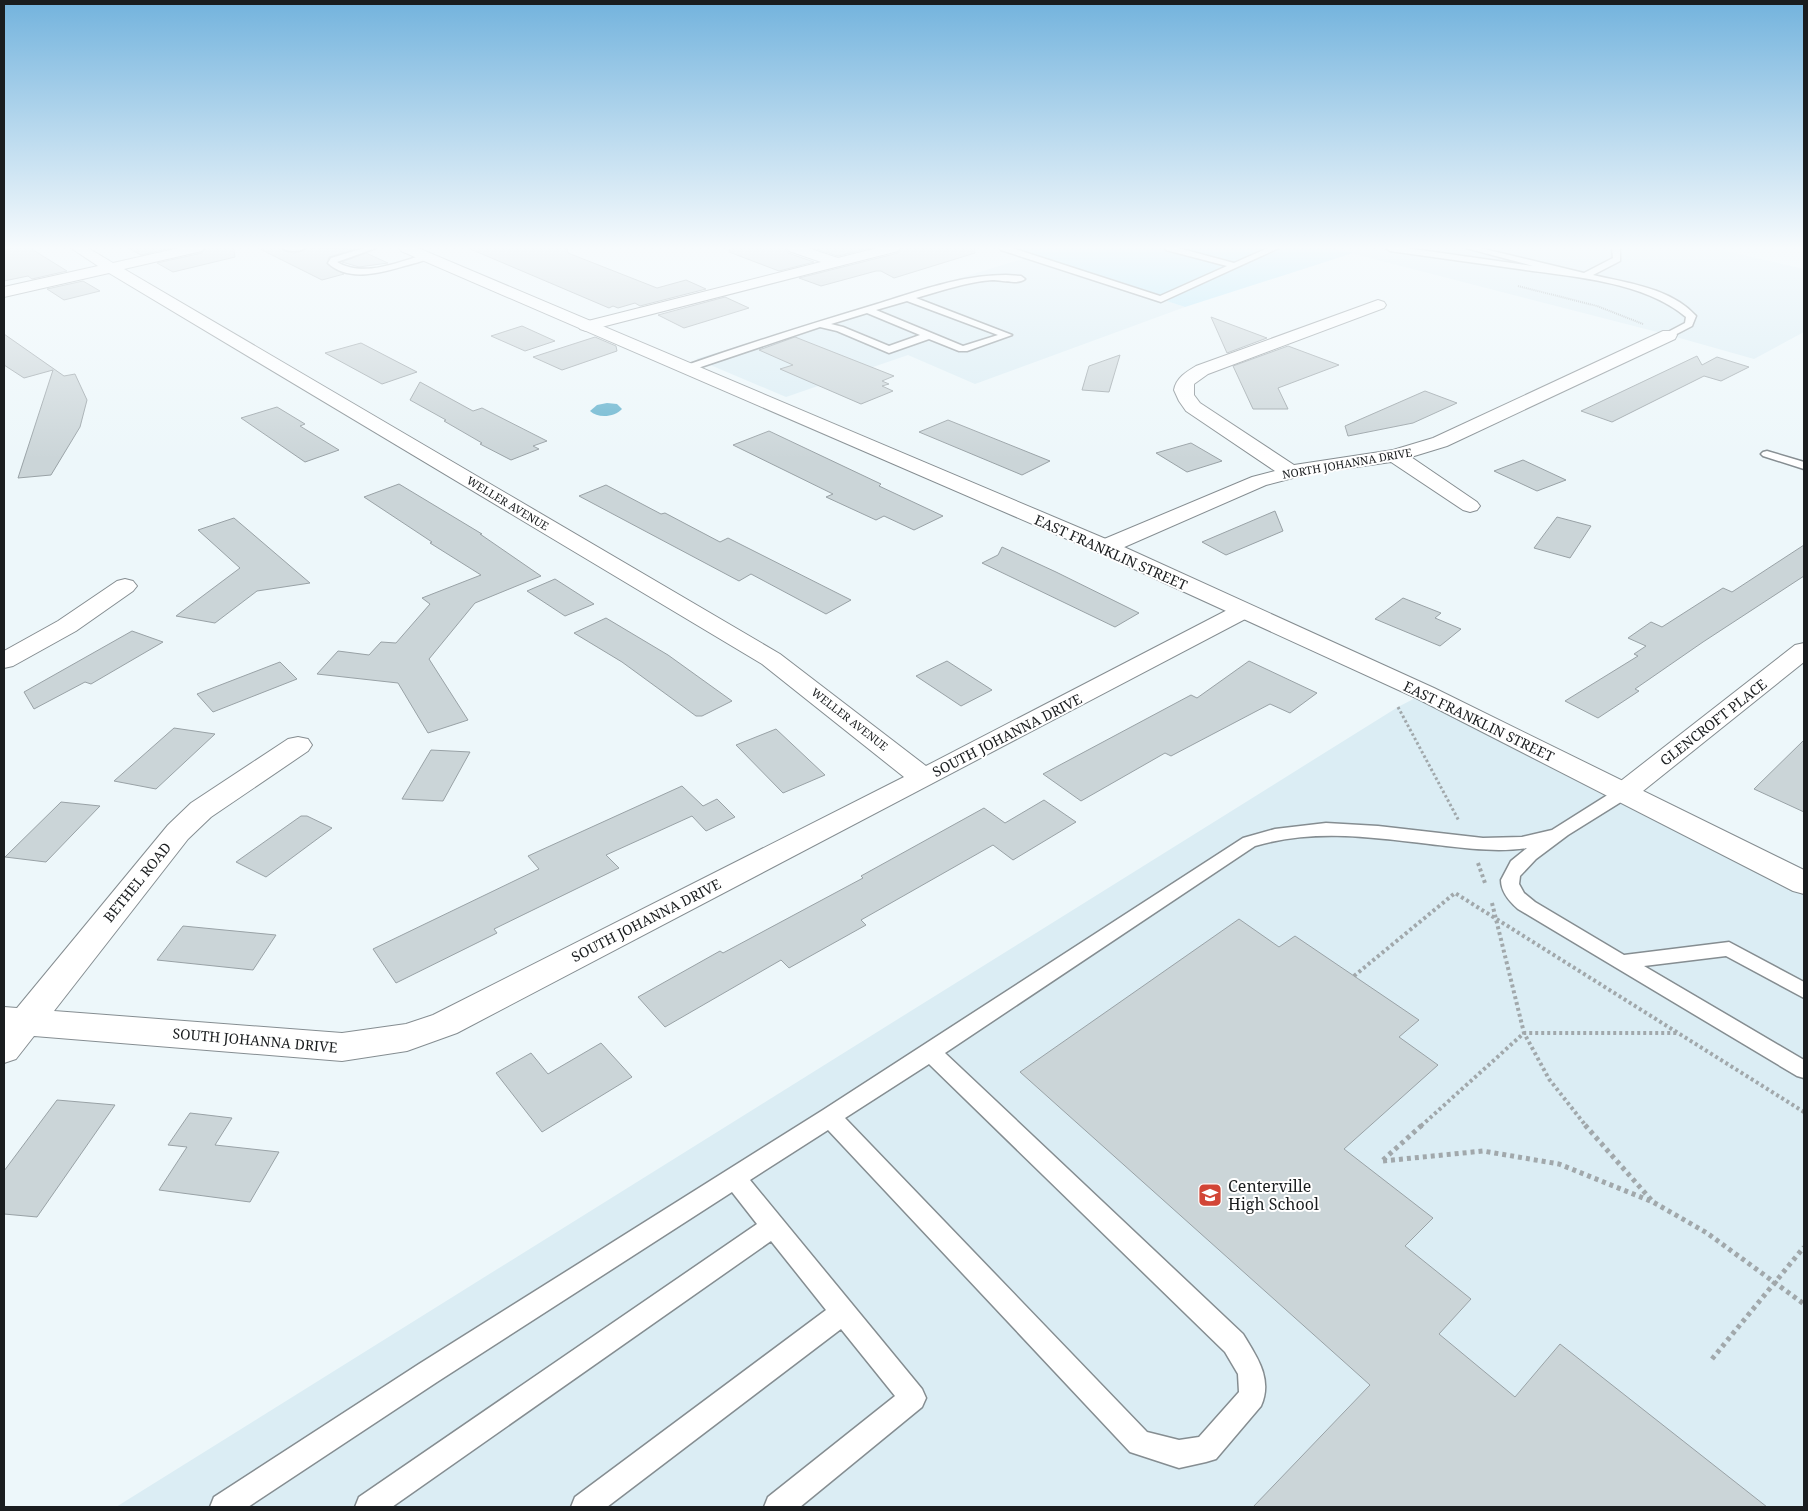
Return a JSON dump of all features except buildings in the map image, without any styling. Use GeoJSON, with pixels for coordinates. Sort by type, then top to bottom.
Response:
{"type":"FeatureCollection","features":[{"type":"Feature","properties":{"kind":"street","name":"WELLER AVENUE"},"geometry":{"type":"LineString","coordinates":[[196,319],[771,659],[924,778]]}},
{"type":"Feature","properties":{"kind":"street","name":"EAST FRANKLIN STREET"},"geometry":{"type":"LineString","coordinates":[[569,319],[1105,547],[1425,693],[1804,883]]}},
{"type":"Feature","properties":{"kind":"street"},"geometry":{"type":"LineString","coordinates":[[586,326],[615,319]]}},
{"type":"Feature","properties":{"kind":"street"},"geometry":{"type":"LineString","coordinates":[[1290,472],[1193,407],[1186,399],[1183,386],[1187,379],[1202,370],[1341,319]]}},
{"type":"Feature","properties":{"kind":"street","name":"NORTH JOHANNA DRIVE"},"geometry":{"type":"LineString","coordinates":[[1105,547],[1259,481],[1290,472],[1412,452],[1459,434],[1669,335]]}},
{"type":"Feature","properties":{"kind":"street"},"geometry":{"type":"LineString","coordinates":[[1395,456],[1470,506]]}},
{"type":"Feature","properties":{"kind":"street"},"geometry":{"type":"LineString","coordinates":[[4,661],[68,626],[125,586]]}},
{"type":"Feature","properties":{"kind":"street","name":"SOUTH JOHANNA DRIVE"},"geometry":{"type":"LineString","coordinates":[[15,1021],[342,1047],[407,1037],[444,1024],[924,778],[1243,611]]}},
{"type":"Feature","properties":{"kind":"street","name":"GLENCROFT PLACE"},"geometry":{"type":"LineString","coordinates":[[1622,793],[1804,650]]}},
{"type":"Feature","properties":{"kind":"street","name":"BETHEL ROAD"},"geometry":{"type":"LineString","coordinates":[[4,1049],[15,1021],[178,832],[215,800],[298,745]]}},
{"type":"Feature","properties":{"kind":"lane"},"geometry":{"type":"LineString","coordinates":[[685,369],[838,319]]}},
{"type":"Feature","properties":{"kind":"lane"},"geometry":{"type":"LineString","coordinates":[[888,319],[965,349],[1007,335],[962,319]]}},
{"type":"Feature","properties":{"kind":"lane"},"geometry":{"type":"LineString","coordinates":[[1669,335],[1689,324],[1690,319]]}},
{"type":"Feature","properties":{"kind":"lane"},"geometry":{"type":"LineString","coordinates":[[819,324],[840,329],[889,350],[929,335]]}},
{"type":"Feature","properties":{"kind":"lane"},"geometry":{"type":"LineString","coordinates":[[1767,454],[1804,466]]}},
{"type":"Feature","properties":{"kind":"lane"},"geometry":{"type":"LineString","coordinates":[[1622,793],[1526,858],[1511,876],[1510,885],[1516,896],[1528,907],[1804,1070]]}},
{"type":"Feature","properties":{"kind":"lane"},"geometry":{"type":"LineString","coordinates":[[224,1507],[585,1271],[930,1052],[1249,842],[1270,834],[1295,830],[1332,828],[1471,843],[1519,845],[1543,841],[1561,833]]}},
{"type":"Feature","properties":{"kind":"lane"},"geometry":{"type":"LineString","coordinates":[[1621,962],[1729,949],[1804,992]]}},
{"type":"Feature","properties":{"kind":"lane"},"geometry":{"type":"LineString","coordinates":[[830,1116],[1139,1443],[1179,1454],[1206,1449],[1252,1397],[1252,1371],[1234,1343],[930,1052]]}},
{"type":"Feature","properties":{"kind":"lane"},"geometry":{"type":"LineString","coordinates":[[734,1178],[913,1398],[778,1507]]}},
{"type":"Feature","properties":{"kind":"lane"},"geometry":{"type":"LineString","coordinates":[[369,1507],[773,1226]]}},
{"type":"Feature","properties":{"kind":"lane"},"geometry":{"type":"LineString","coordinates":[[586,1507],[843,1312]]}},
{"type":"Feature","properties":{"kind":"path"},"geometry":{"type":"LineString","coordinates":[[1634,319],[1669,335]]}},
{"type":"Feature","properties":{"kind":"path"},"geometry":{"type":"LineString","coordinates":[[1398,707],[1471,843],[1486,886]]}},
{"type":"Feature","properties":{"kind":"path"},"geometry":{"type":"LineString","coordinates":[[1354,976],[1455,893],[1804,1112]]}},
{"type":"Feature","properties":{"kind":"path"},"geometry":{"type":"LineString","coordinates":[[1488,894],[1497,920],[1524,1033],[1549,1079],[1595,1138],[1653,1202]]}},
{"type":"Feature","properties":{"kind":"path"},"geometry":{"type":"LineString","coordinates":[[1680,1033],[1524,1033],[1383,1161],[1483,1151],[1559,1164],[1653,1202],[1707,1233],[1804,1304]]}},
{"type":"Feature","properties":{"kind":"path"},"geometry":{"type":"LineString","coordinates":[[1712,1359],[1804,1247]]}},
{"type":"Feature","properties":{"kind":"shaded area"},"geometry":{"type":"Polygon","coordinates":[[[828,319],[1154,319],[975,384],[908,355],[786,397],[696,359],[828,319]]]}},
{"type":"Feature","properties":{"kind":"shaded area"},"geometry":{"type":"Polygon","coordinates":[[[1605,319],[1804,319],[1804,332],[1754,359],[1605,319]]]}},
{"type":"Feature","properties":{"kind":"shaded area"},"geometry":{"type":"Polygon","coordinates":[[[617,404],[622,409],[615,414],[606,416],[593,414],[590,411],[597,405],[617,404]]]}},
{"type":"Feature","properties":{"kind":"shaded area","name":"Centerville High School"},"geometry":{"type":"Polygon","coordinates":[[[1425,693],[1804,883],[1804,1507],[116,1507],[1398,707],[1425,693]]]}},
{"type":"Feature","properties":{"kind":"place","name":"Centerville High School"},"geometry":{"type":"Point","coordinates":[1210,1195]}}]}
